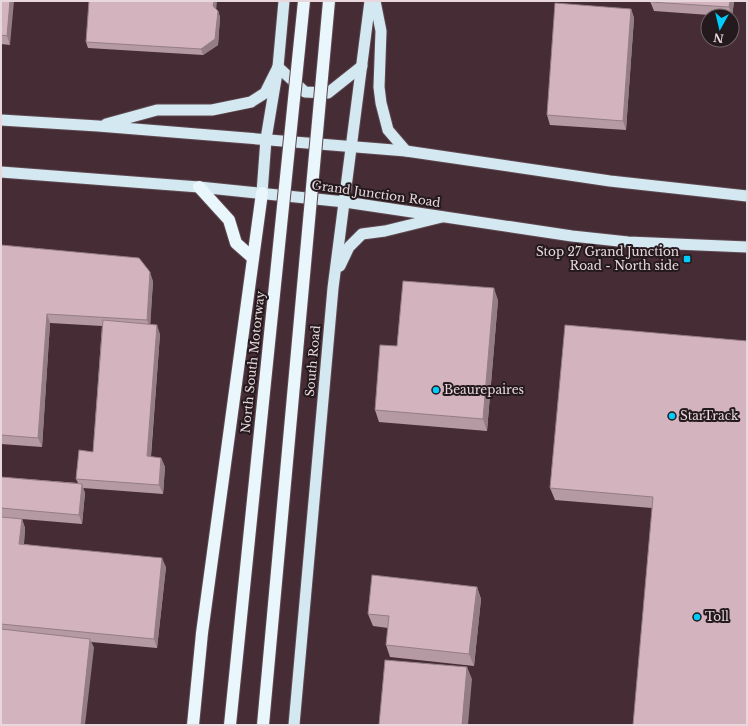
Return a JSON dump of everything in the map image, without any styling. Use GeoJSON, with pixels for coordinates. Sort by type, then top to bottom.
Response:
{"type":"FeatureCollection","features":[{"type":"Feature","properties":{"kind":"highway"},"geometry":{"type":"LineString","coordinates":[[193,725],[202,633],[262,193],[266,139],[278,67],[284,1]]}},
{"type":"Feature","properties":{"kind":"highway","name":"North South Motorway"},"geometry":{"type":"LineString","coordinates":[[230,725],[304,1]]}},
{"type":"Feature","properties":{"kind":"highway"},"geometry":{"type":"LineString","coordinates":[[263,725],[329,1]]}},
{"type":"Feature","properties":{"kind":"highway","name":"South Road"},"geometry":{"type":"LineString","coordinates":[[294,725],[333,288],[370,1]]}},
{"type":"Feature","properties":{"kind":"highway"},"geometry":{"type":"LineString","coordinates":[[375,1],[381,31],[379,74],[380,103],[388,130],[406,151]]}},
{"type":"Feature","properties":{"kind":"highway"},"geometry":{"type":"LineString","coordinates":[[278,67],[305,92],[328,93],[362,66]]}},
{"type":"Feature","properties":{"kind":"highway"},"geometry":{"type":"LineString","coordinates":[[98,126],[157,110],[212,110],[251,102],[265,93],[278,67]]}},
{"type":"Feature","properties":{"kind":"highway"},"geometry":{"type":"LineString","coordinates":[[1,120],[98,126],[406,151],[610,181],[747,196]]}},
{"type":"Feature","properties":{"kind":"highway","name":"Grand Junction Road"},"geometry":{"type":"LineString","coordinates":[[1,172],[199,187],[345,202],[572,236],[628,242],[747,247]]}},
{"type":"Feature","properties":{"kind":"highway"},"geometry":{"type":"LineString","coordinates":[[199,187],[229,220],[236,243],[253,258]]}},
{"type":"Feature","properties":{"kind":"highway"},"geometry":{"type":"LineString","coordinates":[[333,288],[342,260],[349,247],[362,234],[385,231],[446,216]]}},
{"type":"Feature","properties":{"kind":"building"},"geometry":{"type":"Polygon","coordinates":[[[1,1],[10,1],[7,36],[1,35],[1,1]]]}},
{"type":"Feature","properties":{"kind":"building"},"geometry":{"type":"Polygon","coordinates":[[[89,1],[214,1],[213,6],[218,11],[215,39],[201,49],[86,42],[89,1]]]}},
{"type":"Feature","properties":{"kind":"building"},"geometry":{"type":"Polygon","coordinates":[[[650,1],[730,1],[729,7],[650,1]]]}},
{"type":"Feature","properties":{"kind":"building"},"geometry":{"type":"Polygon","coordinates":[[[555,3],[631,9],[623,121],[547,115],[555,3]]]}},
{"type":"Feature","properties":{"kind":"building"},"geometry":{"type":"Polygon","coordinates":[[[1,245],[139,258],[150,272],[147,320],[47,314],[38,438],[1,435],[1,245]]]}},
{"type":"Feature","properties":{"kind":"building","name":"Beaurepaires"},"geometry":{"type":"Polygon","coordinates":[[[403,281],[494,288],[483,419],[375,410],[380,345],[397,346],[403,281]]]}},
{"type":"Feature","properties":{"kind":"building"},"geometry":{"type":"Polygon","coordinates":[[[103,320],[157,325],[147,456],[161,458],[159,485],[76,479],[79,450],[93,452],[103,320]]]}},
{"type":"Feature","properties":{"kind":"building","name":"Toll"},"geometry":{"type":"Polygon","coordinates":[[[565,325],[747,341],[747,725],[633,725],[653,497],[550,488],[565,325]]]}},
{"type":"Feature","properties":{"kind":"building"},"geometry":{"type":"Polygon","coordinates":[[[1,477],[82,484],[79,515],[1,508],[1,477]]]}},
{"type":"Feature","properties":{"kind":"building"},"geometry":{"type":"Polygon","coordinates":[[[1,517],[22,519],[19,544],[162,558],[154,639],[1,624],[1,517]]]}},
{"type":"Feature","properties":{"kind":"building"},"geometry":{"type":"Polygon","coordinates":[[[372,575],[477,587],[469,654],[386,645],[389,616],[368,614],[372,575]]]}},
{"type":"Feature","properties":{"kind":"building"},"geometry":{"type":"Polygon","coordinates":[[[1,629],[90,639],[81,725],[1,725],[1,629]]]}},
{"type":"Feature","properties":{"kind":"building"},"geometry":{"type":"Polygon","coordinates":[[[385,660],[467,667],[462,725],[379,725],[385,660]]]}},
{"type":"Feature","properties":{"kind":"place","name":"Stop 27 Grand Junction Road - North side"},"geometry":{"type":"Point","coordinates":[687,259]}},
{"type":"Feature","properties":{"kind":"place","name":"Beaurepaires"},"geometry":{"type":"Point","coordinates":[436,390]}},
{"type":"Feature","properties":{"kind":"place","name":"StarTrack"},"geometry":{"type":"Point","coordinates":[672,416]}},
{"type":"Feature","properties":{"kind":"place","name":"Toll"},"geometry":{"type":"Point","coordinates":[697,617]}}]}
